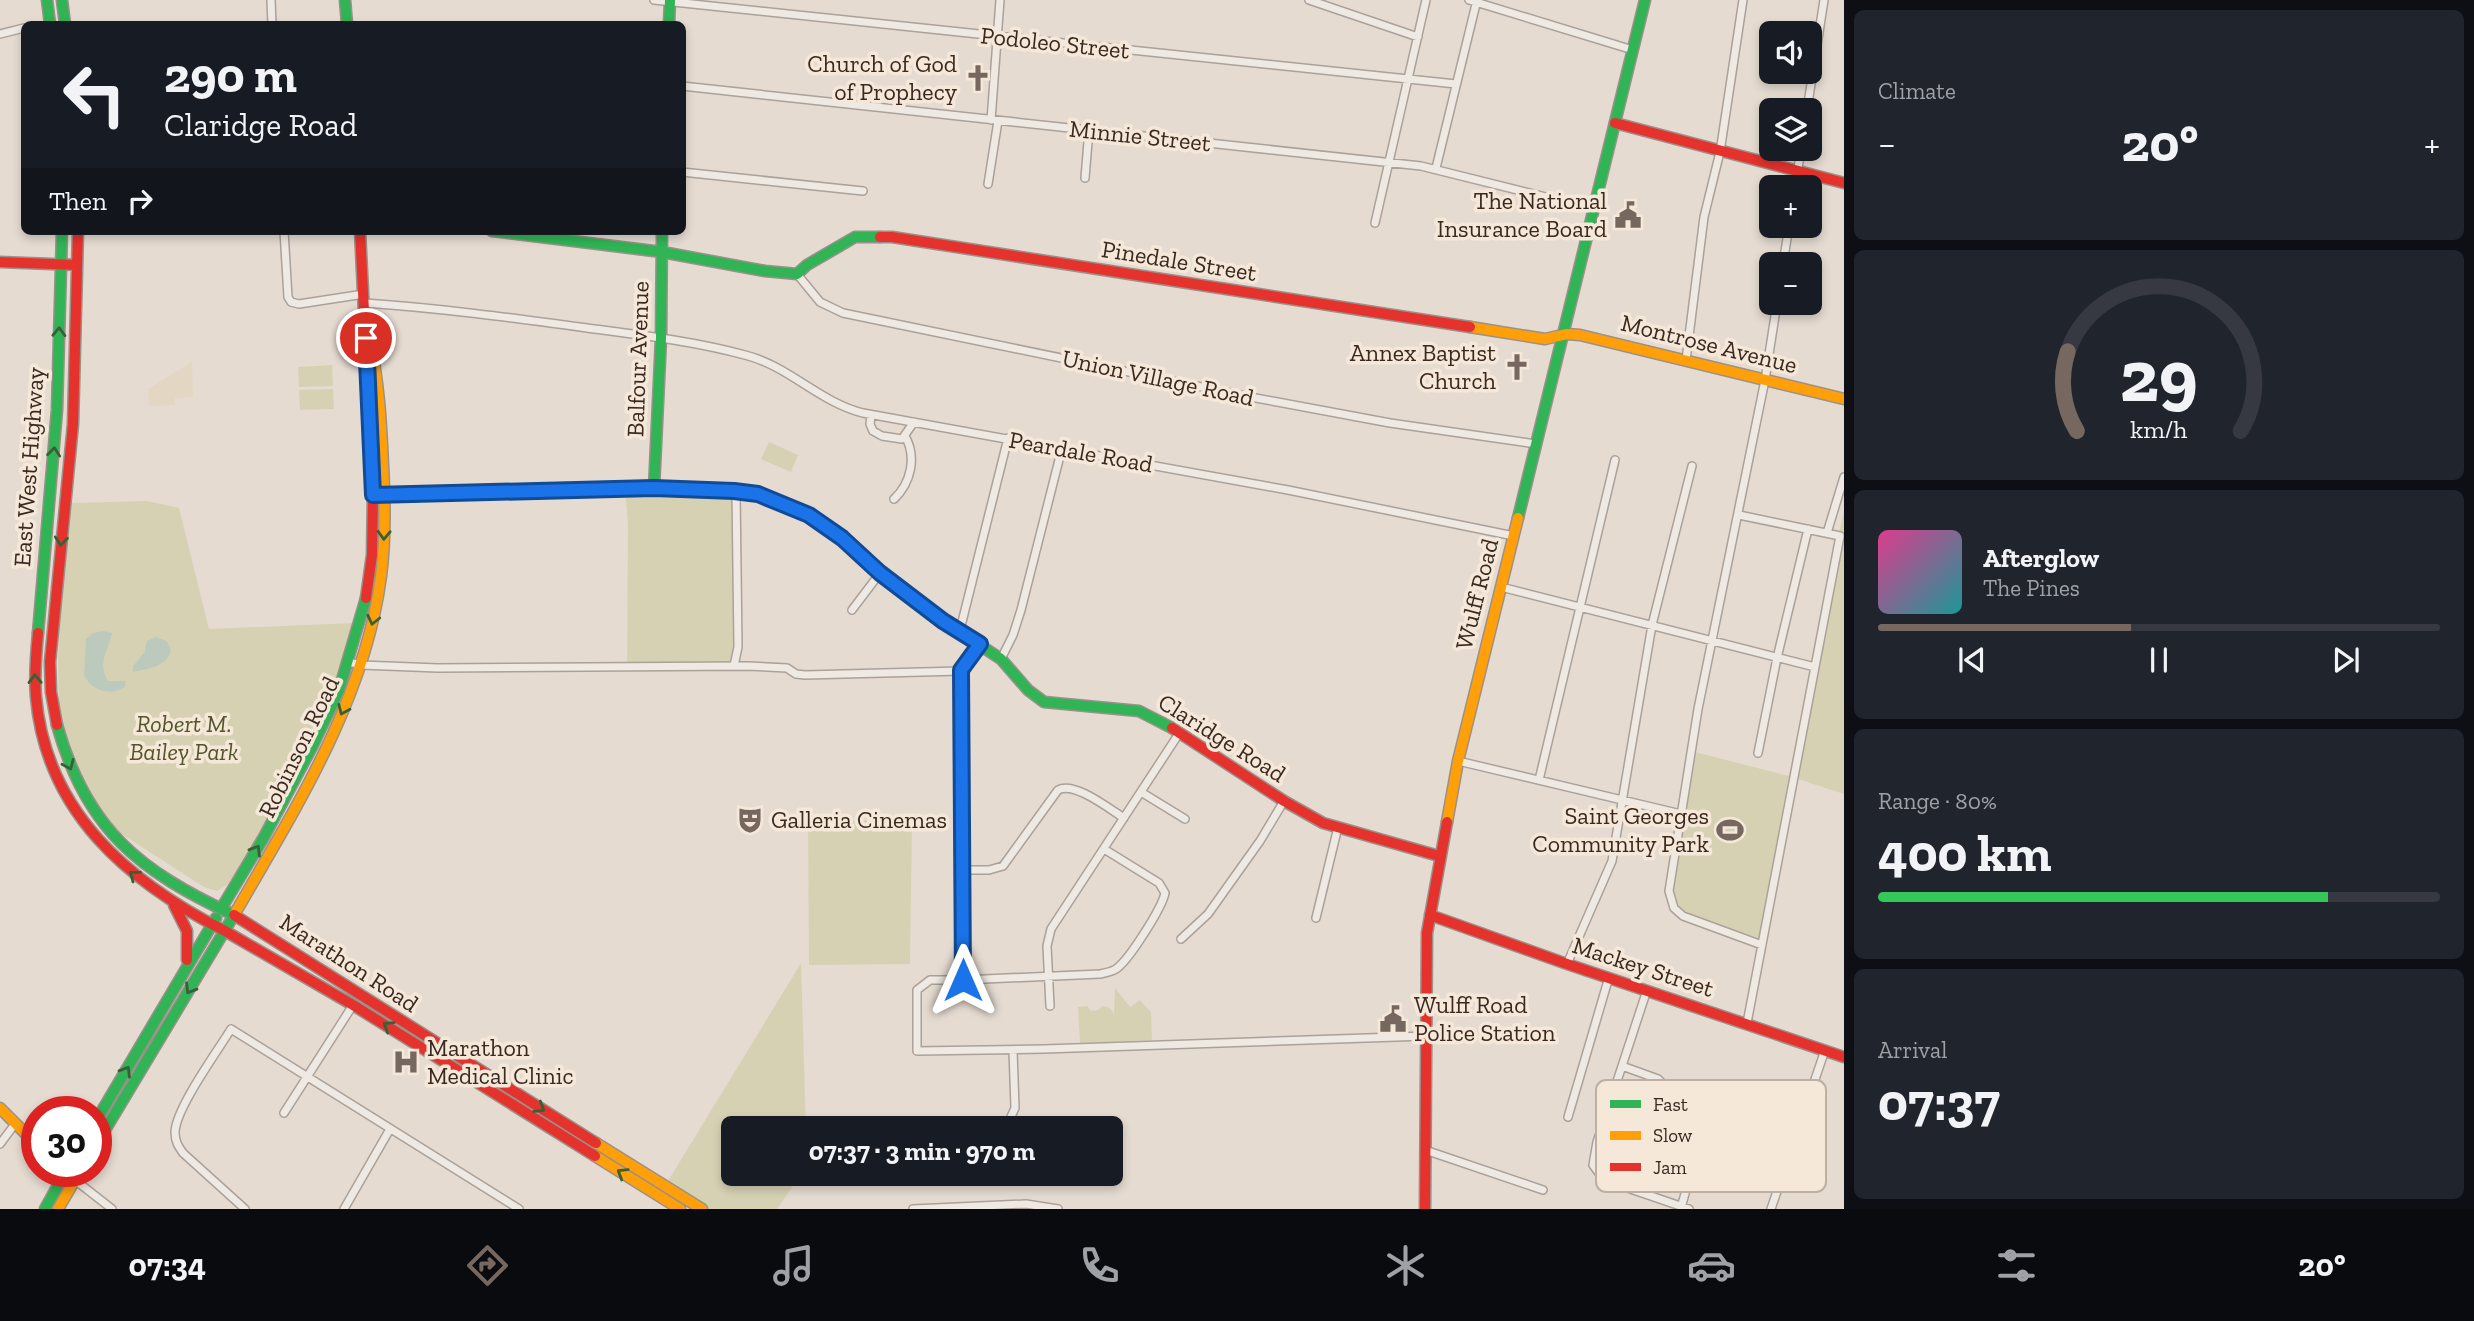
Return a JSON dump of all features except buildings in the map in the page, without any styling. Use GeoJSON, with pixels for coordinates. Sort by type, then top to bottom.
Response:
{"type":"FeatureCollection","features":[{"type":"Feature","properties":{"kind":"main road"},"geometry":{"type":"LineString","coordinates":[[47,0],[50,21]]}},
{"type":"Feature","properties":{"kind":"main road"},"geometry":{"type":"LineString","coordinates":[[62,0],[65,21]]}},
{"type":"Feature","properties":{"kind":"main road"},"geometry":{"type":"LineString","coordinates":[[345,0],[347,21]]}},
{"type":"Feature","properties":{"kind":"main road","name":"Wulff Road"},"geometry":{"type":"LineString","coordinates":[[1425,1209],[1427,933],[1439,856],[1458,761],[1645,0]]}},
{"type":"Feature","properties":{"kind":"main road"},"geometry":{"type":"LineString","coordinates":[[669,21],[670,1]]}},
{"type":"Feature","properties":{"kind":"main road"},"geometry":{"type":"LineString","coordinates":[[1615,123],[1844,183]]}},
{"type":"Feature","properties":{"kind":"main road","name":"East West Highway"},"geometry":{"type":"LineString","coordinates":[[62,235],[57,425],[35,670],[40,728],[50,764],[75,810],[104,850],[172,902],[212,925]]}},
{"type":"Feature","properties":{"kind":"main road","name":"East West Highway"},"geometry":{"type":"LineString","coordinates":[[78,235],[73,424],[50,662],[50,686],[56,730],[81,790],[113,836],[151,870],[221,909]]}},
{"type":"Feature","properties":{"kind":"main road","name":"Robinson Road"},"geometry":{"type":"LineString","coordinates":[[111,1096],[264,837],[312,747],[349,662],[369,580],[372,555],[373,495],[360,235]]}},
{"type":"Feature","properties":{"kind":"main road"},"geometry":{"type":"LineString","coordinates":[[524,235],[662,252],[765,271],[797,274]]}},
{"type":"Feature","properties":{"kind":"main road","name":"Balfour Avenue"},"geometry":{"type":"LineString","coordinates":[[654,488],[663,235]]}},
{"type":"Feature","properties":{"kind":"main road","name":"Pinedale Street"},"geometry":{"type":"LineString","coordinates":[[797,274],[807,265],[855,237],[892,237],[1545,339],[1563,335]]}},
{"type":"Feature","properties":{"kind":"main road"},"geometry":{"type":"LineString","coordinates":[[0,262],[77,265]]}},
{"type":"Feature","properties":{"kind":"main road","name":"Robinson Road"},"geometry":{"type":"LineString","coordinates":[[112,1119],[226,931],[323,753],[361,665],[382,575],[385,495],[378,382],[366,323]]}},
{"type":"Feature","properties":{"kind":"main road","name":"Montrose Avenue"},"geometry":{"type":"LineString","coordinates":[[1563,335],[1580,335],[1844,399]]}},
{"type":"Feature","properties":{"kind":"main road","name":"Claridge Road"},"geometry":{"type":"LineString","coordinates":[[373,495],[654,488],[736,491],[768,497],[809,515],[842,538],[880,573],[943,621],[1001,659],[1028,690],[1044,702],[1139,711],[1180,732],[1284,801],[1323,823],[1439,856]]}},
{"type":"Feature","properties":{"kind":"main road"},"geometry":{"type":"LineString","coordinates":[[172,902],[184,923],[189,946],[180,981]]}},
{"type":"Feature","properties":{"kind":"main road","name":"Marathon Road"},"geometry":{"type":"LineString","coordinates":[[221,909],[702,1209]]}},
{"type":"Feature","properties":{"kind":"main road","name":"Mackey Street"},"geometry":{"type":"LineString","coordinates":[[1430,915],[1844,1057]]}},
{"type":"Feature","properties":{"kind":"main road","name":"Marathon Road"},"geometry":{"type":"LineString","coordinates":[[212,925],[353,1004],[680,1209]]}},
{"type":"Feature","properties":{"kind":"main road"},"geometry":{"type":"LineString","coordinates":[[0,1108],[21,1130]]}},
{"type":"Feature","properties":{"kind":"main road"},"geometry":{"type":"LineString","coordinates":[[45,1209],[57,1187]]}},
{"type":"Feature","properties":{"kind":"main road"},"geometry":{"type":"LineString","coordinates":[[58,1209],[71,1187]]}},
{"type":"Feature","properties":{"kind":"street"},"geometry":{"type":"LineString","coordinates":[[271,0],[272,21]]}},
{"type":"Feature","properties":{"kind":"street","name":"Podoleo Street"},"geometry":{"type":"LineString","coordinates":[[654,0],[1456,84]]}},
{"type":"Feature","properties":{"kind":"street"},"geometry":{"type":"LineString","coordinates":[[988,184],[1000,0]]}},
{"type":"Feature","properties":{"kind":"street"},"geometry":{"type":"LineString","coordinates":[[1309,0],[1418,37]]}},
{"type":"Feature","properties":{"kind":"street"},"geometry":{"type":"LineString","coordinates":[[1375,223],[1426,0]]}},
{"type":"Feature","properties":{"kind":"street"},"geometry":{"type":"LineString","coordinates":[[1686,360],[1704,217],[1720,152],[1743,0]]}},
{"type":"Feature","properties":{"kind":"street"},"geometry":{"type":"LineString","coordinates":[[1809,98],[1824,0]]}},
{"type":"Feature","properties":{"kind":"street"},"geometry":{"type":"LineString","coordinates":[[1436,168],[1474,1],[1633,50]]}},
{"type":"Feature","properties":{"kind":"street"},"geometry":{"type":"LineString","coordinates":[[0,34],[21,29]]}},
{"type":"Feature","properties":{"kind":"street","name":"Minnie Street"},"geometry":{"type":"LineString","coordinates":[[686,86],[1436,168],[1594,209]]}},
{"type":"Feature","properties":{"kind":"street"},"geometry":{"type":"LineString","coordinates":[[1085,178],[1089,130]]}},
{"type":"Feature","properties":{"kind":"street"},"geometry":{"type":"LineString","coordinates":[[1797,175],[1799,161]]}},
{"type":"Feature","properties":{"kind":"street"},"geometry":{"type":"LineString","coordinates":[[686,172],[863,191]]}},
{"type":"Feature","properties":{"kind":"street","name":"Peardale Road"},"geometry":{"type":"LineString","coordinates":[[284,235],[288,297],[296,304],[364,298],[661,338],[766,361],[842,407],[871,415],[1288,490],[1514,536]]}},
{"type":"Feature","properties":{"kind":"street","name":"Union Village Road"},"geometry":{"type":"LineString","coordinates":[[797,274],[820,302],[843,313],[1245,396],[1390,423],[1536,444]]}},
{"type":"Feature","properties":{"kind":"street"},"geometry":{"type":"LineString","coordinates":[[1762,945],[1684,916],[1674,908],[1670,897],[1670,883],[1712,641],[1765,380],[1775,315]]}},
{"type":"Feature","properties":{"kind":"street"},"geometry":{"type":"LineString","coordinates":[[871,415],[870,424],[877,435],[899,440],[914,422]]}},
{"type":"Feature","properties":{"kind":"street"},"geometry":{"type":"LineString","coordinates":[[894,499],[911,471],[911,452],[905,436]]}},
{"type":"Feature","properties":{"kind":"street"},"geometry":{"type":"LineString","coordinates":[[960,630],[1008,438]]}},
{"type":"Feature","properties":{"kind":"street"},"geometry":{"type":"LineString","coordinates":[[1001,659],[1021,610],[1062,448]]}},
{"type":"Feature","properties":{"kind":"street"},"geometry":{"type":"LineString","coordinates":[[1539,780],[1615,460]]}},
{"type":"Feature","properties":{"kind":"street"},"geometry":{"type":"LineString","coordinates":[[1567,964],[1612,861],[1652,625],[1692,466]]}},
{"type":"Feature","properties":{"kind":"street"},"geometry":{"type":"LineString","coordinates":[[1827,533],[1844,477]]}},
{"type":"Feature","properties":{"kind":"street"},"geometry":{"type":"LineString","coordinates":[[734,666],[738,647],[736,491]]}},
{"type":"Feature","properties":{"kind":"street"},"geometry":{"type":"LineString","coordinates":[[1738,515],[1840,536],[1747,1023]]}},
{"type":"Feature","properties":{"kind":"street"},"geometry":{"type":"LineString","coordinates":[[1758,753],[1777,658],[1808,529]]}},
{"type":"Feature","properties":{"kind":"street"},"geometry":{"type":"LineString","coordinates":[[852,610],[880,573]]}},
{"type":"Feature","properties":{"kind":"street"},"geometry":{"type":"LineString","coordinates":[[1501,587],[1815,667]]}},
{"type":"Feature","properties":{"kind":"street"},"geometry":{"type":"LineString","coordinates":[[963,980],[961,670],[980,644]]}},
{"type":"Feature","properties":{"kind":"street"},"geometry":{"type":"LineString","coordinates":[[738,647],[748,666]]}},
{"type":"Feature","properties":{"kind":"street"},"geometry":{"type":"LineString","coordinates":[[349,662],[361,665],[438,668],[748,666],[787,668],[796,674],[961,670]]}},
{"type":"Feature","properties":{"kind":"street"},"geometry":{"type":"LineString","coordinates":[[1050,1006],[1047,946],[1051,929],[1180,732]]}},
{"type":"Feature","properties":{"kind":"street"},"geometry":{"type":"LineString","coordinates":[[1458,761],[1681,814]]}},
{"type":"Feature","properties":{"kind":"street"},"geometry":{"type":"LineString","coordinates":[[963,870],[989,870],[1003,866],[1058,790],[1063,787],[1076,789],[1124,818]]}},
{"type":"Feature","properties":{"kind":"street"},"geometry":{"type":"LineString","coordinates":[[1141,792],[1185,819]]}},
{"type":"Feature","properties":{"kind":"street"},"geometry":{"type":"LineString","coordinates":[[1181,939],[1208,914],[1284,801]]}},
{"type":"Feature","properties":{"kind":"street"},"geometry":{"type":"LineString","coordinates":[[1316,918],[1338,827]]}},
{"type":"Feature","properties":{"kind":"street"},"geometry":{"type":"LineString","coordinates":[[1104,849],[1164,888],[1164,898],[1128,956],[1113,971],[1100,974],[930,979],[917,990],[917,1051],[1426,1037]]}},
{"type":"Feature","properties":{"kind":"street"},"geometry":{"type":"LineString","coordinates":[[1568,1117],[1609,977]]}},
{"type":"Feature","properties":{"kind":"street"},"geometry":{"type":"LineString","coordinates":[[1617,1080],[1647,990]]}},
{"type":"Feature","properties":{"kind":"street"},"geometry":{"type":"LineString","coordinates":[[284,1113],[353,1004]]}},
{"type":"Feature","properties":{"kind":"street"},"geometry":{"type":"LineString","coordinates":[[245,1209],[179,1148],[175,1135],[180,1116],[231,1029],[519,1209]]}},
{"type":"Feature","properties":{"kind":"street"},"geometry":{"type":"LineString","coordinates":[[1011,1116],[1015,1108],[1013,1049]]}},
{"type":"Feature","properties":{"kind":"street"},"geometry":{"type":"LineString","coordinates":[[1815,1080],[1825,1050]]}},
{"type":"Feature","properties":{"kind":"street"},"geometry":{"type":"LineString","coordinates":[[1622,1066],[1659,1080]]}},
{"type":"Feature","properties":{"kind":"street"},"geometry":{"type":"LineString","coordinates":[[0,1144],[15,1125]]}},
{"type":"Feature","properties":{"kind":"street"},"geometry":{"type":"LineString","coordinates":[[344,1209],[390,1129]]}},
{"type":"Feature","properties":{"kind":"street"},"geometry":{"type":"LineString","coordinates":[[1596,1148],[1593,1165],[1596,1169]]}},
{"type":"Feature","properties":{"kind":"street"},"geometry":{"type":"LineString","coordinates":[[1425,1150],[1544,1190]]}},
{"type":"Feature","properties":{"kind":"street"},"geometry":{"type":"LineString","coordinates":[[90,1187],[112,1209]]}},
{"type":"Feature","properties":{"kind":"street"},"geometry":{"type":"LineString","coordinates":[[1638,1192],[1684,1208]]}},
{"type":"Feature","properties":{"kind":"street"},"geometry":{"type":"LineString","coordinates":[[1771,1209],[1777,1192]]}},
{"type":"Feature","properties":{"kind":"street"},"geometry":{"type":"LineString","coordinates":[[913,1209],[1026,1204],[1058,1209]]}},
{"type":"Feature","properties":{"kind":"shaded area"},"geometry":{"type":"Polygon","coordinates":[[[192,362],[193,397],[175,398],[175,405],[149,406],[148,389],[192,362]]]}},
{"type":"Feature","properties":{"kind":"shaded area"},"geometry":{"type":"Polygon","coordinates":[[[93,633],[112,633],[103,662],[108,681],[126,681],[125,687],[107,692],[91,685],[84,675],[86,639],[93,633]]]}},
{"type":"Feature","properties":{"kind":"shaded area"},"geometry":{"type":"Polygon","coordinates":[[[156,637],[167,641],[171,651],[168,657],[156,666],[133,672],[133,666],[144,653],[147,641],[156,637]]]}},
{"type":"Feature","properties":{"kind":"green space"},"geometry":{"type":"Polygon","coordinates":[[[332,365],[333,386],[299,387],[298,367],[332,365]]]}},
{"type":"Feature","properties":{"kind":"green space"},"geometry":{"type":"Polygon","coordinates":[[[333,389],[334,409],[300,410],[299,390],[333,389]]]}},
{"type":"Feature","properties":{"kind":"green space"},"geometry":{"type":"Polygon","coordinates":[[[769,442],[798,455],[791,472],[761,459],[769,442]]]}},
{"type":"Feature","properties":{"kind":"green space"},"geometry":{"type":"Polygon","coordinates":[[[625,489],[733,494],[733,661],[627,666],[628,523],[625,489]]]}},
{"type":"Feature","properties":{"kind":"green space","name":"Robert M. Bailey Park"},"geometry":{"type":"Polygon","coordinates":[[[147,501],[179,508],[209,629],[353,623],[339,679],[308,743],[258,836],[228,884],[217,891],[204,887],[117,831],[102,815],[67,751],[59,700],[58,658],[61,597],[71,503],[147,501]]]}},
{"type":"Feature","properties":{"kind":"green space"},"geometry":{"type":"Polygon","coordinates":[[[1844,510],[1844,794],[1789,776],[1844,510]]]}},
{"type":"Feature","properties":{"kind":"green space","name":"Saint Georges Community Park"},"geometry":{"type":"Polygon","coordinates":[[[1695,752],[1789,776],[1759,938],[1703,920],[1683,910],[1677,905],[1673,884],[1695,752]]]}},
{"type":"Feature","properties":{"kind":"green space"},"geometry":{"type":"Polygon","coordinates":[[[912,820],[910,964],[809,965],[808,821],[912,820]]]}},
{"type":"Feature","properties":{"kind":"green space"},"geometry":{"type":"Polygon","coordinates":[[[801,963],[806,1116],[721,1116],[721,1186],[793,1186],[777,1209],[701,1209],[665,1186],[801,963]]]}},
{"type":"Feature","properties":{"kind":"green space"},"geometry":{"type":"Polygon","coordinates":[[[1115,988],[1130,1007],[1140,1000],[1151,1012],[1152,1040],[1080,1043],[1078,1007],[1087,1006],[1091,1011],[1103,1006],[1110,1008],[1114,1014],[1115,988]]]}},
{"type":"Feature","properties":{"kind":"traffic: fast"},"geometry":{"type":"LineString","coordinates":[[47,0],[50,21]]}},
{"type":"Feature","properties":{"kind":"traffic: fast"},"geometry":{"type":"LineString","coordinates":[[62,0],[65,21]]}},
{"type":"Feature","properties":{"kind":"traffic: fast"},"geometry":{"type":"LineString","coordinates":[[345,0],[347,21]]}},
{"type":"Feature","properties":{"kind":"traffic: fast"},"geometry":{"type":"LineString","coordinates":[[669,21],[670,0]]}},
{"type":"Feature","properties":{"kind":"traffic: fast"},"geometry":{"type":"LineString","coordinates":[[1518,518],[1645,0]]}},
{"type":"Feature","properties":{"kind":"traffic: fast"},"geometry":{"type":"LineString","coordinates":[[38,633],[57,410],[62,235]]}},
{"type":"Feature","properties":{"kind":"traffic: fast"},"geometry":{"type":"LineString","coordinates":[[524,235],[662,252],[765,271],[797,274],[807,265],[855,237],[880,237]]}},
{"type":"Feature","properties":{"kind":"traffic: fast"},"geometry":{"type":"LineString","coordinates":[[654,488],[661,338],[662,235]]}},
{"type":"Feature","properties":{"kind":"traffic: fast"},"geometry":{"type":"LineString","coordinates":[[803,512],[842,538],[880,573],[943,621],[1001,659],[1028,690],[1044,702],[1139,711],[1172,728]]}},
{"type":"Feature","properties":{"kind":"traffic: fast"},"geometry":{"type":"LineString","coordinates":[[221,909],[264,837],[339,690],[366,598]]}},
{"type":"Feature","properties":{"kind":"traffic: fast"},"geometry":{"type":"LineString","coordinates":[[57,725],[69,761],[84,792],[101,819],[121,842],[144,863],[170,881],[234,915],[112,1118]]}},
{"type":"Feature","properties":{"kind":"traffic: fast"},"geometry":{"type":"LineString","coordinates":[[111,1096],[216,918]]}},
{"type":"Feature","properties":{"kind":"traffic: fast"},"geometry":{"type":"LineString","coordinates":[[45,1209],[57,1187]]}},
{"type":"Feature","properties":{"kind":"traffic: slow"},"geometry":{"type":"LineString","coordinates":[[1470,327],[1545,339],[1567,334],[1580,335],[1844,399]]}},
{"type":"Feature","properties":{"kind":"traffic: slow"},"geometry":{"type":"LineString","coordinates":[[234,915],[303,794],[344,710],[373,622],[383,562],[385,507],[379,401],[369,338]]}},
{"type":"Feature","properties":{"kind":"traffic: slow"},"geometry":{"type":"LineString","coordinates":[[1447,822],[1458,761],[1518,518]]}},
{"type":"Feature","properties":{"kind":"traffic: slow"},"geometry":{"type":"LineString","coordinates":[[0,1108],[21,1129]]}},
{"type":"Feature","properties":{"kind":"traffic: slow"},"geometry":{"type":"LineString","coordinates":[[596,1143],[702,1209]]}},
{"type":"Feature","properties":{"kind":"traffic: slow"},"geometry":{"type":"LineString","coordinates":[[595,1156],[680,1209]]}},
{"type":"Feature","properties":{"kind":"traffic: slow"},"geometry":{"type":"LineString","coordinates":[[58,1209],[71,1187]]}},
{"type":"Feature","properties":{"kind":"traffic: jam"},"geometry":{"type":"LineString","coordinates":[[1615,123],[1844,183]]}},
{"type":"Feature","properties":{"kind":"traffic: jam"},"geometry":{"type":"LineString","coordinates":[[57,725],[51,692],[50,662],[73,424],[78,235]]}},
{"type":"Feature","properties":{"kind":"traffic: jam"},"geometry":{"type":"LineString","coordinates":[[360,235],[373,495],[372,555],[366,598]]}},
{"type":"Feature","properties":{"kind":"traffic: jam"},"geometry":{"type":"LineString","coordinates":[[880,237],[1470,327]]}},
{"type":"Feature","properties":{"kind":"traffic: jam"},"geometry":{"type":"LineString","coordinates":[[0,262],[77,265]]}},
{"type":"Feature","properties":{"kind":"traffic: jam"},"geometry":{"type":"LineString","coordinates":[[373,495],[654,488],[734,491],[768,497],[803,512]]}},
{"type":"Feature","properties":{"kind":"traffic: jam"},"geometry":{"type":"LineString","coordinates":[[38,633],[35,689],[43,738],[56,775],[75,809],[98,839],[125,866],[189,912],[225,931]]}},
{"type":"Feature","properties":{"kind":"traffic: jam"},"geometry":{"type":"LineString","coordinates":[[1172,728],[1284,801],[1323,823],[1439,856]]}},
{"type":"Feature","properties":{"kind":"traffic: jam"},"geometry":{"type":"LineString","coordinates":[[1425,1209],[1427,933],[1447,822]]}},
{"type":"Feature","properties":{"kind":"traffic: jam"},"geometry":{"type":"LineString","coordinates":[[174,905],[187,931],[187,960]]}},
{"type":"Feature","properties":{"kind":"traffic: jam"},"geometry":{"type":"LineString","coordinates":[[234,915],[596,1143]]}},
{"type":"Feature","properties":{"kind":"traffic: jam"},"geometry":{"type":"LineString","coordinates":[[1430,915],[1844,1057]]}},
{"type":"Feature","properties":{"kind":"traffic: jam"},"geometry":{"type":"LineString","coordinates":[[225,931],[353,1005],[595,1156]]}},
{"type":"Feature","properties":{"kind":"place","name":"Church of God of Prophecy"},"geometry":{"type":"Point","coordinates":[978,78]}},
{"type":"Feature","properties":{"kind":"place","name":"The National Insurance Board"},"geometry":{"type":"Point","coordinates":[1628,215]}},
{"type":"Feature","properties":{"kind":"place","name":"Annex Baptist Church"},"geometry":{"type":"Point","coordinates":[1517,367]}},
{"type":"Feature","properties":{"kind":"place","name":"Galleria Cinemas"},"geometry":{"type":"Point","coordinates":[750,820]}},
{"type":"Feature","properties":{"kind":"place","name":"Saint Georges Community Park"},"geometry":{"type":"Point","coordinates":[1730,830]}},
{"type":"Feature","properties":{"kind":"place","name":"Wulff Road Police Station"},"geometry":{"type":"Point","coordinates":[1393,1019]}},
{"type":"Feature","properties":{"kind":"place","name":"Marathon Medical Clinic"},"geometry":{"type":"Point","coordinates":[406,1062]}},
{"type":"Feature","properties":{"kind":"route"},"geometry":{"type":"LineString","coordinates":[[366,338],[373,495],[625,488],[758,494],[809,515],[842,538],[880,573],[943,621],[980,644],[961,670],[963,980]]}}]}
